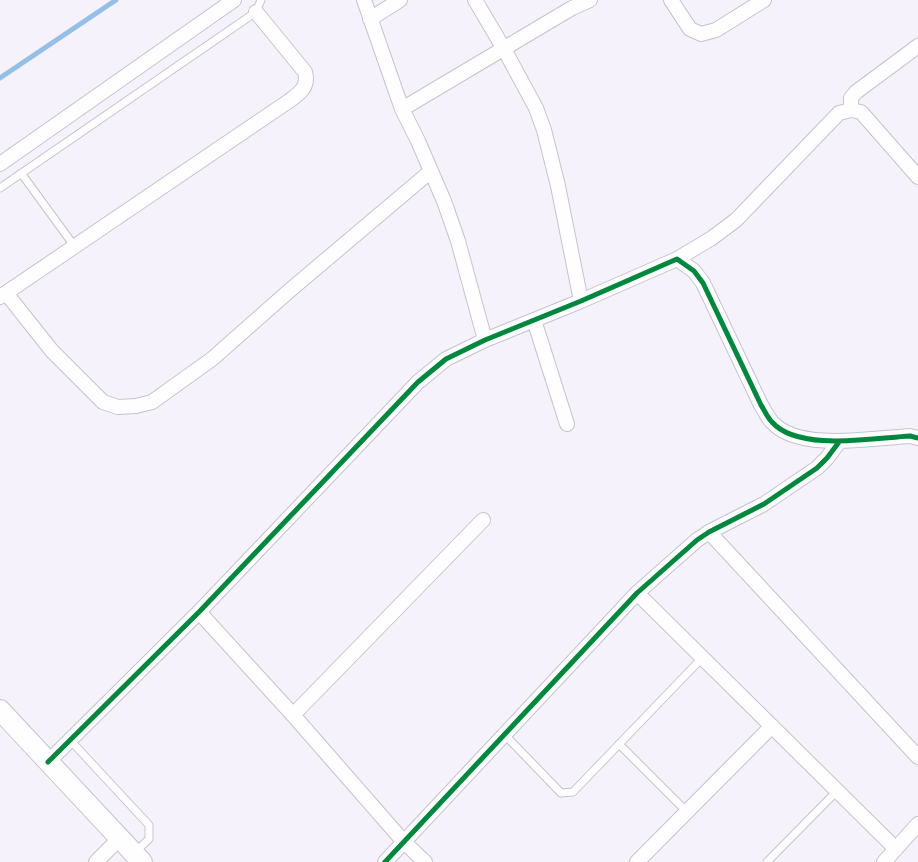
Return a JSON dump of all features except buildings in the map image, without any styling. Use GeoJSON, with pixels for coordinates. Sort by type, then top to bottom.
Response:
{"type":"FeatureCollection","features":[{"type":"Feature","properties":{"kind":"main road"},"geometry":{"type":"LineString","coordinates":[[0,710],[138,858]]}},
{"type":"Feature","properties":{"kind":"street"},"geometry":{"type":"LineString","coordinates":[[0,164],[234,0]]}},
{"type":"Feature","properties":{"kind":"street"},"geometry":{"type":"LineString","coordinates":[[364,0],[402,109],[444,201],[458,241],[485,340]]}},
{"type":"Feature","properties":{"kind":"street"},"geometry":{"type":"LineString","coordinates":[[370,19],[400,0]]}},
{"type":"Feature","properties":{"kind":"street"},"geometry":{"type":"LineString","coordinates":[[475,0],[536,108],[544,130],[558,186],[581,301]]}},
{"type":"Feature","properties":{"kind":"street"},"geometry":{"type":"LineString","coordinates":[[402,109],[572,8],[590,0]]}},
{"type":"Feature","properties":{"kind":"street"},"geometry":{"type":"LineString","coordinates":[[671,0],[690,29],[701,34],[716,30],[764,0]]}},
{"type":"Feature","properties":{"kind":"street"},"geometry":{"type":"LineString","coordinates":[[258,6],[305,72],[307,78],[306,85],[302,92],[3,295],[52,351],[103,402],[118,407],[136,406],[152,402],[212,359],[289,291],[431,172]]}},
{"type":"Feature","properties":{"kind":"street"},"geometry":{"type":"LineString","coordinates":[[851,110],[851,98],[856,92],[918,46]]}},
{"type":"Feature","properties":{"kind":"street"},"geometry":{"type":"LineString","coordinates":[[48,762],[199,612],[418,382],[446,359],[485,340],[677,259],[712,238],[736,220],[839,113],[851,110],[861,112],[918,177]]}},
{"type":"Feature","properties":{"kind":"street"},"geometry":{"type":"LineString","coordinates":[[677,259],[694,270],[703,283],[761,405],[772,422],[784,431],[796,437],[839,442],[917,436]]}},
{"type":"Feature","properties":{"kind":"street"},"geometry":{"type":"LineString","coordinates":[[534,320],[567,424]]}},
{"type":"Feature","properties":{"kind":"street"},"geometry":{"type":"LineString","coordinates":[[385,862],[637,593],[697,540],[764,504],[816,468],[827,458],[839,442]]}},
{"type":"Feature","properties":{"kind":"street"},"geometry":{"type":"LineString","coordinates":[[293,715],[483,520]]}},
{"type":"Feature","properties":{"kind":"street"},"geometry":{"type":"LineString","coordinates":[[709,532],[918,757]]}},
{"type":"Feature","properties":{"kind":"street"},"geometry":{"type":"LineString","coordinates":[[637,593],[838,791],[892,856],[918,824]]}},
{"type":"Feature","properties":{"kind":"street"},"geometry":{"type":"LineString","coordinates":[[199,612],[293,715],[404,842],[425,862]]}},
{"type":"Feature","properties":{"kind":"street"},"geometry":{"type":"LineString","coordinates":[[637,862],[772,726]]}},
{"type":"Feature","properties":{"kind":"street"},"geometry":{"type":"LineString","coordinates":[[96,862],[120,838]]}},
{"type":"Feature","properties":{"kind":"lane"},"geometry":{"type":"LineString","coordinates":[[0,188],[258,6]]}},
{"type":"Feature","properties":{"kind":"lane"},"geometry":{"type":"LineString","coordinates":[[21,173],[74,247]]}},
{"type":"Feature","properties":{"kind":"lane"},"geometry":{"type":"LineString","coordinates":[[504,734],[561,792],[572,792],[703,657]]}},
{"type":"Feature","properties":{"kind":"lane"},"geometry":{"type":"LineString","coordinates":[[70,740],[149,825],[149,840],[138,858]]}},
{"type":"Feature","properties":{"kind":"lane"},"geometry":{"type":"LineString","coordinates":[[619,744],[687,812]]}},
{"type":"Feature","properties":{"kind":"lane"},"geometry":{"type":"LineString","coordinates":[[767,862],[838,791]]}},
{"type":"Feature","properties":{"kind":"waterway"},"geometry":{"type":"LineString","coordinates":[[0,78],[116,0]]}},
{"type":"Feature","properties":{"kind":"cycle path"},"geometry":{"type":"LineString","coordinates":[[48,762],[199,612],[418,382],[446,359],[485,340],[677,259],[694,271],[703,283],[761,405],[770,420],[784,431],[799,437],[837,441],[910,436],[918,438]]}},
{"type":"Feature","properties":{"kind":"cycle path"},"geometry":{"type":"LineString","coordinates":[[385,862],[637,593],[697,540],[764,504],[817,468],[839,442]]}}]}
